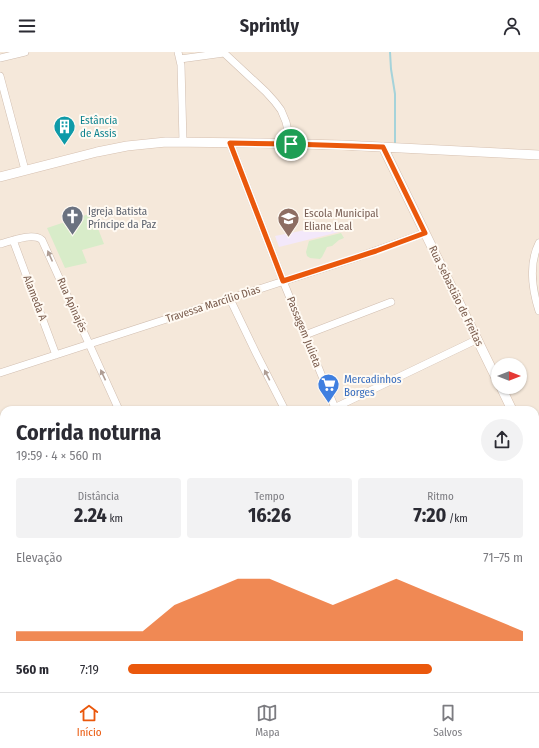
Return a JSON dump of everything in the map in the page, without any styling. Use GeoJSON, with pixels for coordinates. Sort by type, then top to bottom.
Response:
{"type":"FeatureCollection","features":[{"type":"Feature","properties":{"kind":"street"},"geometry":{"type":"LineString","coordinates":[[0,58],[25,52]]}},
{"type":"Feature","properties":{"kind":"street"},"geometry":{"type":"LineString","coordinates":[[184,142],[181,65],[179,55],[223,52],[266,92],[281,110],[286,122],[291,144]]}},
{"type":"Feature","properties":{"kind":"street"},"geometry":{"type":"LineString","coordinates":[[0,76],[25,170]]}},
{"type":"Feature","properties":{"kind":"street"},"geometry":{"type":"LineString","coordinates":[[0,177],[127,146],[151,143],[184,142],[291,144],[539,155]]}},
{"type":"Feature","properties":{"kind":"street","name":"Passagem Julieta"},"geometry":{"type":"LineString","coordinates":[[230,143],[332,406]]}},
{"type":"Feature","properties":{"kind":"street","name":"Rua Sebastião de Freitas"},"geometry":{"type":"LineString","coordinates":[[383,147],[491,367]]}},
{"type":"Feature","properties":{"kind":"street","name":"Travessa Marcílio Dias"},"geometry":{"type":"LineString","coordinates":[[0,373],[376,251],[425,233]]}},
{"type":"Feature","properties":{"kind":"street","name":"Rua Apinajés"},"geometry":{"type":"LineString","coordinates":[[0,244],[35,236],[42,240],[89,344],[115,406]]}},
{"type":"Feature","properties":{"kind":"street","name":"Alameda A"},"geometry":{"type":"LineString","coordinates":[[13,240],[56,355]]}},
{"type":"Feature","properties":{"kind":"street"},"geometry":{"type":"LineString","coordinates":[[539,243],[533,263],[532,278],[539,311]]}},
{"type":"Feature","properties":{"kind":"street"},"geometry":{"type":"LineString","coordinates":[[230,299],[283,406]]}},
{"type":"Feature","properties":{"kind":"street"},"geometry":{"type":"LineString","coordinates":[[305,335],[391,302]]}},
{"type":"Feature","properties":{"kind":"street"},"geometry":{"type":"LineString","coordinates":[[339,406],[478,339]]}},
{"type":"Feature","properties":{"kind":"street"},"geometry":{"type":"LineString","coordinates":[[504,394],[510,406]]}},
{"type":"Feature","properties":{"kind":"shaded area"},"geometry":{"type":"Polygon","coordinates":[[[0,52],[539,52],[539,406],[0,406],[0,52]]]}},
{"type":"Feature","properties":{"kind":"shaded area"},"geometry":{"type":"Polygon","coordinates":[[[341,223],[343,231],[279,247],[275,236],[341,223]]]}},
{"type":"Feature","properties":{"kind":"green space"},"geometry":{"type":"Polygon","coordinates":[[[92,213],[104,244],[82,250],[87,263],[65,268],[47,228],[92,213]]]}},
{"type":"Feature","properties":{"kind":"green space"},"geometry":{"type":"Polygon","coordinates":[[[341,233],[344,238],[332,246],[327,247],[320,259],[310,258],[307,256],[306,252],[309,241],[341,233]]]}},
{"type":"Feature","properties":{"kind":"waterway"},"geometry":{"type":"LineString","coordinates":[[390,52],[395,94],[395,145]]}},
{"type":"Feature","properties":{"kind":"place","name":"Estância de Assis"},"geometry":{"type":"Point","coordinates":[65,146]}},
{"type":"Feature","properties":{"kind":"place","name":"Igreja Batista Príncipe da Paz"},"geometry":{"type":"Point","coordinates":[73,236]}},
{"type":"Feature","properties":{"kind":"place","name":"Escola Municipal Eliane Leal"},"geometry":{"type":"Point","coordinates":[289,238]}},
{"type":"Feature","properties":{"kind":"place","name":"Mercadinhos Borges"},"geometry":{"type":"Point","coordinates":[329,404]}},
{"type":"Feature","properties":{"kind":"route"},"geometry":{"type":"LineString","coordinates":[[230,143],[291,144],[383,147],[425,233],[376,251],[283,281],[230,143]]}}]}
